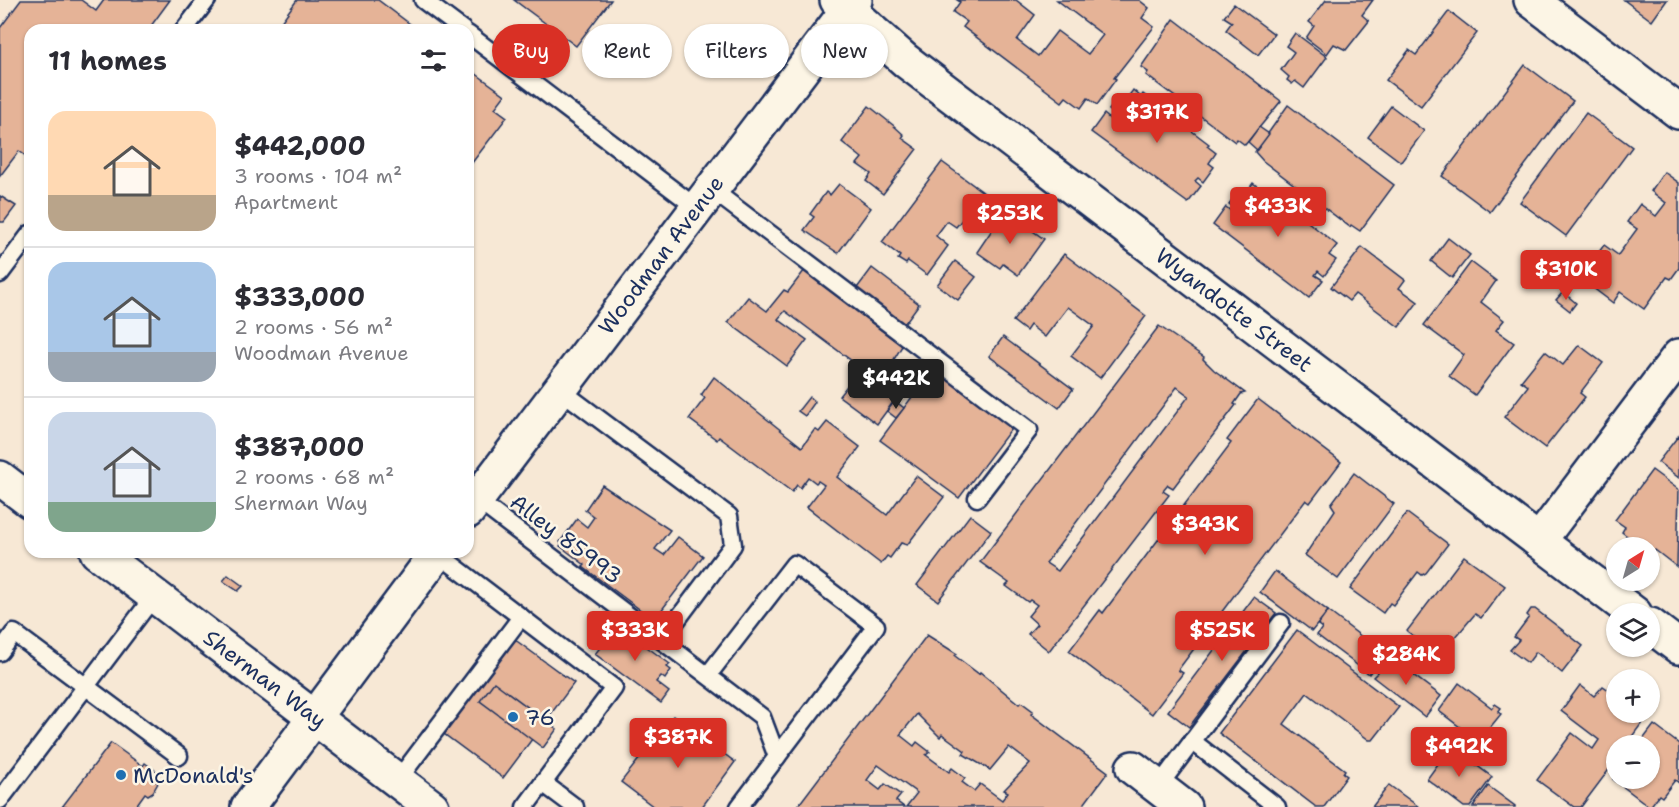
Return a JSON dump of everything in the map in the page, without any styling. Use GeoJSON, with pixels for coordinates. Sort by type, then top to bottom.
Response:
{"type":"FeatureCollection","features":[{"type":"Feature","properties":{"kind":"street"},"geometry":{"type":"LineString","coordinates":[[1531,0],[1679,112]]}},
{"type":"Feature","properties":{"kind":"street","name":"Woodman Avenue"},"geometry":{"type":"LineString","coordinates":[[474,503],[704,199],[847,3]]}},
{"type":"Feature","properties":{"kind":"street","name":"Wyandotte Street"},"geometry":{"type":"LineString","coordinates":[[847,3],[906,61],[1621,603]]}},
{"type":"Feature","properties":{"kind":"street"},"geometry":{"type":"LineString","coordinates":[[1539,541],[1679,356]]}},
{"type":"Feature","properties":{"kind":"street"},"geometry":{"type":"LineString","coordinates":[[0,478],[24,496]]}},
{"type":"Feature","properties":{"kind":"street","name":"Sherman Way"},"geometry":{"type":"LineString","coordinates":[[105,558],[432,807]]}},
{"type":"Feature","properties":{"kind":"street"},"geometry":{"type":"LineString","coordinates":[[248,807],[434,558]]}},
{"type":"Feature","properties":{"kind":"street"},"geometry":{"type":"LineString","coordinates":[[1660,633],[1679,647]]}},
{"type":"Feature","properties":{"kind":"street"},"geometry":{"type":"LineString","coordinates":[[1145,778],[1184,807]]}},
{"type":"Feature","properties":{"kind":"lane"},"geometry":{"type":"LineString","coordinates":[[189,24],[207,0]]}},
{"type":"Feature","properties":{"kind":"lane"},"geometry":{"type":"LineString","coordinates":[[423,0],[455,24]]}},
{"type":"Feature","properties":{"kind":"lane"},"geometry":{"type":"LineString","coordinates":[[474,38],[1029,430],[977,498]]}},
{"type":"Feature","properties":{"kind":"lane"},"geometry":{"type":"LineString","coordinates":[[0,274],[24,242]]}},
{"type":"Feature","properties":{"kind":"lane"},"geometry":{"type":"LineString","coordinates":[[559,389],[729,516],[733,545],[662,640]]}},
{"type":"Feature","properties":{"kind":"lane","name":"Alley 85993"},"geometry":{"type":"LineString","coordinates":[[474,507],[662,640],[762,717],[777,757]]}},
{"type":"Feature","properties":{"kind":"lane"},"geometry":{"type":"LineString","coordinates":[[444,558],[614,688],[525,807]]}},
{"type":"Feature","properties":{"kind":"lane"},"geometry":{"type":"LineString","coordinates":[[708,675],[794,564],[876,626],[739,807]]}},
{"type":"Feature","properties":{"kind":"lane"},"geometry":{"type":"LineString","coordinates":[[0,800],[154,596]]}},
{"type":"Feature","properties":{"kind":"lane"},"geometry":{"type":"LineString","coordinates":[[397,781],[521,617]]}},
{"type":"Feature","properties":{"kind":"lane"},"geometry":{"type":"LineString","coordinates":[[1145,778],[1192,741],[1281,622]]}},
{"type":"Feature","properties":{"kind":"lane"},"geometry":{"type":"LineString","coordinates":[[0,652],[14,633],[179,756]]}},
{"type":"Feature","properties":{"kind":"lane"},"geometry":{"type":"LineString","coordinates":[[1192,741],[1277,807]]}},
{"type":"Feature","properties":{"kind":"lane"},"geometry":{"type":"LineString","coordinates":[[543,783],[575,807]]}},
{"type":"Feature","properties":{"kind":"building"},"geometry":{"type":"Polygon","coordinates":[[[21,0],[81,0],[96,11],[104,0],[170,0],[152,24],[24,24],[24,155],[19,151],[0,176],[0,28],[21,0]]]}},
{"type":"Feature","properties":{"kind":"building"},"geometry":{"type":"Polygon","coordinates":[[[297,0],[378,0],[410,24],[279,24],[297,0]]]}},
{"type":"Feature","properties":{"kind":"building"},"geometry":{"type":"Polygon","coordinates":[[[514,0],[611,0],[593,24],[582,24],[582,38],[576,46],[570,42],[570,24],[546,24],[514,0]]]}},
{"type":"Feature","properties":{"kind":"building"},"geometry":{"type":"Polygon","coordinates":[[[957,0],[1016,0],[1035,15],[1017,40],[1038,56],[1057,31],[1088,54],[1103,35],[1057,0],[1139,0],[1149,8],[1142,18],[1154,27],[1114,78],[1116,79],[1097,105],[1088,98],[1081,108],[1066,97],[1062,102],[963,27],[967,22],[953,12],[960,2],[957,0]]]}},
{"type":"Feature","properties":{"kind":"building"},"geometry":{"type":"Polygon","coordinates":[[[1326,0],[1373,0],[1362,15],[1369,21],[1346,50],[1334,44],[1327,54],[1306,38],[1314,26],[1309,22],[1326,0]]]}},
{"type":"Feature","properties":{"kind":"building"},"geometry":{"type":"Polygon","coordinates":[[[1624,0],[1667,0],[1652,21],[1624,0]]]}},
{"type":"Feature","properties":{"kind":"building"},"geometry":{"type":"Polygon","coordinates":[[[1234,4],[1274,34],[1258,55],[1226,30],[1232,22],[1224,17],[1234,4]]]}},
{"type":"Feature","properties":{"kind":"building"},"geometry":{"type":"Polygon","coordinates":[[[1449,11],[1477,33],[1421,106],[1386,80],[1409,50],[1416,55],[1449,11]]]}},
{"type":"Feature","properties":{"kind":"building"},"geometry":{"type":"Polygon","coordinates":[[[1174,19],[1281,101],[1245,145],[1237,139],[1235,142],[1146,75],[1148,72],[1141,67],[1174,19]]]}},
{"type":"Feature","properties":{"kind":"building"},"geometry":{"type":"Polygon","coordinates":[[[1295,33],[1327,57],[1304,88],[1295,81],[1292,84],[1287,80],[1289,77],[1281,70],[1294,52],[1286,46],[1295,33]]]}},
{"type":"Feature","properties":{"kind":"building"},"geometry":{"type":"Polygon","coordinates":[[[1525,65],[1573,101],[1490,212],[1442,176],[1525,65]]]}},
{"type":"Feature","properties":{"kind":"building"},"geometry":{"type":"Polygon","coordinates":[[[474,72],[505,95],[495,108],[507,117],[474,160],[474,72]]]}},
{"type":"Feature","properties":{"kind":"building"},"geometry":{"type":"Polygon","coordinates":[[[1133,90],[1141,97],[1143,94],[1209,144],[1207,146],[1216,153],[1209,163],[1214,167],[1203,182],[1198,178],[1195,181],[1201,186],[1188,203],[1091,132],[1104,114],[1111,120],[1115,115],[1109,110],[1119,97],[1125,101],[1133,90]]]}},
{"type":"Feature","properties":{"kind":"building"},"geometry":{"type":"Polygon","coordinates":[[[1288,105],[1394,185],[1360,231],[1351,225],[1350,227],[1263,161],[1255,152],[1288,105]]]}},
{"type":"Feature","properties":{"kind":"building"},"geometry":{"type":"Polygon","coordinates":[[[869,106],[893,125],[904,135],[902,138],[917,149],[883,194],[866,181],[871,174],[857,164],[862,158],[842,142],[869,106]]]}},
{"type":"Feature","properties":{"kind":"building"},"geometry":{"type":"Polygon","coordinates":[[[1391,106],[1424,131],[1401,162],[1368,137],[1391,106]]]}},
{"type":"Feature","properties":{"kind":"building"},"geometry":{"type":"Polygon","coordinates":[[[1586,113],[1632,147],[1566,236],[1520,202],[1586,113]]]}},
{"type":"Feature","properties":{"kind":"building"},"geometry":{"type":"Polygon","coordinates":[[[1259,127],[1269,134],[1257,150],[1248,142],[1259,127]]]}},
{"type":"Feature","properties":{"kind":"building"},"geometry":{"type":"Polygon","coordinates":[[[942,162],[984,193],[956,227],[947,221],[936,236],[948,246],[927,275],[908,261],[906,264],[898,259],[900,256],[882,242],[942,162]]]}},
{"type":"Feature","properties":{"kind":"building"},"geometry":{"type":"Polygon","coordinates":[[[1664,172],[1679,183],[1679,268],[1671,279],[1667,277],[1644,309],[1620,292],[1613,303],[1580,278],[1604,245],[1618,255],[1637,229],[1627,222],[1640,204],[1656,216],[1666,203],[1651,191],[1664,172]]]}},
{"type":"Feature","properties":{"kind":"building"},"geometry":{"type":"Polygon","coordinates":[[[1253,183],[1262,190],[1264,187],[1337,245],[1329,255],[1336,260],[1324,276],[1318,271],[1315,275],[1323,280],[1309,298],[1213,225],[1226,207],[1232,212],[1235,209],[1229,204],[1240,189],[1246,193],[1253,183]]]}},
{"type":"Feature","properties":{"kind":"building"},"geometry":{"type":"Polygon","coordinates":[[[839,184],[871,208],[838,253],[804,230],[814,217],[810,214],[826,192],[830,195],[839,184]]]}},
{"type":"Feature","properties":{"kind":"building"},"geometry":{"type":"Polygon","coordinates":[[[0,196],[16,206],[4,222],[0,222],[0,196]]]}},
{"type":"Feature","properties":{"kind":"building"},"geometry":{"type":"Polygon","coordinates":[[[1002,215],[1013,223],[1016,219],[1044,239],[1018,275],[1003,264],[1000,268],[977,252],[1002,215]]]}},
{"type":"Feature","properties":{"kind":"building"},"geometry":{"type":"Polygon","coordinates":[[[1448,238],[1470,255],[1452,278],[1431,261],[1448,238]]]}},
{"type":"Feature","properties":{"kind":"building"},"geometry":{"type":"Polygon","coordinates":[[[1362,247],[1405,280],[1399,288],[1418,302],[1399,327],[1355,294],[1349,301],[1331,287],[1362,247]]]}},
{"type":"Feature","properties":{"kind":"building"},"geometry":{"type":"Polygon","coordinates":[[[1064,254],[1146,316],[1100,378],[1071,356],[1094,326],[1068,307],[1045,337],[1030,325],[1026,331],[1013,321],[1064,254]]]}},
{"type":"Feature","properties":{"kind":"building"},"geometry":{"type":"Polygon","coordinates":[[[955,261],[976,277],[958,300],[937,285],[955,261]]]}},
{"type":"Feature","properties":{"kind":"building"},"geometry":{"type":"Polygon","coordinates":[[[1471,262],[1496,281],[1481,302],[1504,320],[1496,330],[1514,343],[1475,395],[1449,376],[1464,355],[1424,325],[1471,262]]]}},
{"type":"Feature","properties":{"kind":"building"},"geometry":{"type":"Polygon","coordinates":[[[872,268],[919,304],[902,327],[854,292],[872,268]]]}},
{"type":"Feature","properties":{"kind":"building"},"geometry":{"type":"Polygon","coordinates":[[[804,271],[902,346],[890,366],[908,382],[877,424],[839,396],[861,368],[785,311],[778,319],[807,340],[787,366],[728,322],[748,297],[767,311],[784,290],[788,292],[804,271]]]}},
{"type":"Feature","properties":{"kind":"building"},"geometry":{"type":"Polygon","coordinates":[[[1563,292],[1576,303],[1570,311],[1556,300],[1563,292]]]}},
{"type":"Feature","properties":{"kind":"building"},"geometry":{"type":"Polygon","coordinates":[[[1159,326],[1204,357],[1203,359],[1214,370],[1245,393],[1241,394],[1234,404],[1236,405],[1173,488],[1168,485],[1163,491],[1169,495],[1049,651],[1028,634],[1037,624],[1028,616],[1037,605],[1030,600],[1028,602],[1006,586],[1009,583],[980,562],[1159,326]],[[1177,387],[1046,563],[1058,571],[1189,396],[1177,387]]]}},
{"type":"Feature","properties":{"kind":"building"},"geometry":{"type":"Polygon","coordinates":[[[1003,337],[1073,389],[1059,408],[989,356],[1003,337]]]}},
{"type":"Feature","properties":{"kind":"building"},"geometry":{"type":"Polygon","coordinates":[[[1579,345],[1603,363],[1580,393],[1585,397],[1545,448],[1504,417],[1528,386],[1521,381],[1545,351],[1563,365],[1579,345]]]}},
{"type":"Feature","properties":{"kind":"building"},"geometry":{"type":"Polygon","coordinates":[[[935,366],[1014,425],[959,498],[880,440],[935,366]]]}},
{"type":"Feature","properties":{"kind":"building"},"geometry":{"type":"Polygon","coordinates":[[[714,377],[802,447],[815,429],[819,432],[827,422],[860,447],[837,477],[887,515],[916,476],[944,497],[907,545],[901,543],[890,558],[887,556],[881,564],[807,507],[824,485],[808,477],[800,488],[797,485],[792,492],[719,437],[717,440],[689,419],[705,398],[701,395],[714,377]]]}},
{"type":"Feature","properties":{"kind":"building"},"geometry":{"type":"Polygon","coordinates":[[[809,397],[815,402],[805,416],[798,411],[809,397]]]}},
{"type":"Feature","properties":{"kind":"building"},"geometry":{"type":"Polygon","coordinates":[[[1258,399],[1341,462],[1310,503],[1306,500],[1178,670],[1183,673],[1152,714],[1069,651],[1100,610],[1103,613],[1231,443],[1227,440],[1258,399]]]}},
{"type":"Feature","properties":{"kind":"building"},"geometry":{"type":"Polygon","coordinates":[[[895,401],[904,408],[896,418],[887,411],[895,401]]]}},
{"type":"Feature","properties":{"kind":"building"},"geometry":{"type":"Polygon","coordinates":[[[1679,435],[1679,478],[1658,462],[1679,435]]]}},
{"type":"Feature","properties":{"kind":"building"},"geometry":{"type":"Polygon","coordinates":[[[1652,470],[1679,490],[1677,567],[1660,554],[1660,537],[1628,537],[1622,532],[1625,527],[1615,520],[1652,470]]]}},
{"type":"Feature","properties":{"kind":"building"},"geometry":{"type":"Polygon","coordinates":[[[1354,473],[1394,504],[1338,579],[1305,555],[1335,510],[1331,504],[1354,473]]]}},
{"type":"Feature","properties":{"kind":"building"},"geometry":{"type":"Polygon","coordinates":[[[602,485],[670,530],[655,549],[664,555],[678,537],[703,556],[654,620],[583,567],[585,565],[560,546],[562,544],[560,542],[577,519],[587,527],[594,517],[585,510],[602,485]]]}},
{"type":"Feature","properties":{"kind":"building"},"geometry":{"type":"Polygon","coordinates":[[[1407,513],[1448,544],[1426,573],[1422,575],[1418,572],[1393,605],[1390,603],[1383,613],[1350,589],[1407,513]]]}},
{"type":"Feature","properties":{"kind":"building"},"geometry":{"type":"Polygon","coordinates":[[[970,515],[991,531],[938,601],[917,585],[970,515]]]}},
{"type":"Feature","properties":{"kind":"building"},"geometry":{"type":"Polygon","coordinates":[[[1464,556],[1505,586],[1481,618],[1475,614],[1440,656],[1407,631],[1464,556]]]}},
{"type":"Feature","properties":{"kind":"building"},"geometry":{"type":"Polygon","coordinates":[[[1275,571],[1328,611],[1312,631],[1260,592],[1275,571]]]}},
{"type":"Feature","properties":{"kind":"building"},"geometry":{"type":"Polygon","coordinates":[[[228,575],[243,586],[238,591],[223,581],[228,575]]]}},
{"type":"Feature","properties":{"kind":"building"},"geometry":{"type":"Polygon","coordinates":[[[1254,597],[1276,613],[1189,727],[1168,711],[1254,597]]]}},
{"type":"Feature","properties":{"kind":"building"},"geometry":{"type":"Polygon","coordinates":[[[1531,609],[1535,609],[1583,646],[1562,673],[1536,652],[1528,663],[1510,650],[1519,640],[1514,637],[1529,617],[1527,615],[1531,609]]]}},
{"type":"Feature","properties":{"kind":"building"},"geometry":{"type":"Polygon","coordinates":[[[1328,611],[1384,654],[1369,674],[1317,635],[1322,628],[1318,625],[1328,611]]]}},
{"type":"Feature","properties":{"kind":"building"},"geometry":{"type":"Polygon","coordinates":[[[617,625],[670,664],[667,667],[671,670],[665,679],[661,676],[656,682],[669,692],[661,703],[595,654],[617,625]]]}},
{"type":"Feature","properties":{"kind":"building"},"geometry":{"type":"Polygon","coordinates":[[[1297,630],[1399,707],[1373,740],[1369,740],[1307,693],[1284,724],[1345,770],[1343,773],[1347,776],[1324,807],[1316,807],[1219,733],[1297,630]]]}},
{"type":"Feature","properties":{"kind":"building"},"geometry":{"type":"Polygon","coordinates":[[[927,635],[957,654],[955,656],[979,674],[980,672],[1019,704],[1021,702],[1033,711],[1031,714],[1108,772],[1082,807],[906,807],[917,793],[878,765],[867,780],[880,790],[885,784],[901,795],[896,801],[904,807],[797,807],[927,635]],[[917,714],[900,735],[914,746],[917,742],[930,752],[926,755],[949,772],[952,768],[965,778],[962,782],[974,791],[980,784],[1002,800],[1008,792],[1004,790],[1030,763],[1009,747],[990,770],[963,754],[965,751],[942,734],[940,737],[917,714]]]}},
{"type":"Feature","properties":{"kind":"building"},"geometry":{"type":"Polygon","coordinates":[[[514,639],[574,683],[503,778],[444,734],[514,639]]]}},
{"type":"Feature","properties":{"kind":"building"},"geometry":{"type":"Polygon","coordinates":[[[1383,656],[1388,659],[1389,657],[1441,696],[1425,717],[1373,677],[1378,672],[1374,669],[1383,656]]]}},
{"type":"Feature","properties":{"kind":"building"},"geometry":{"type":"Polygon","coordinates":[[[494,682],[557,729],[543,748],[480,701],[494,682]]]}},
{"type":"Feature","properties":{"kind":"building"},"geometry":{"type":"Polygon","coordinates":[[[1459,683],[1492,708],[1495,704],[1501,708],[1498,712],[1501,714],[1471,751],[1453,738],[1461,728],[1439,711],[1459,683]]]}},
{"type":"Feature","properties":{"kind":"building"},"geometry":{"type":"Polygon","coordinates":[[[1580,685],[1594,696],[1603,686],[1606,688],[1606,723],[1642,723],[1633,735],[1606,735],[1606,774],[1581,807],[1574,807],[1537,780],[1572,733],[1593,749],[1599,740],[1561,711],[1580,685]]]}},
{"type":"Feature","properties":{"kind":"building"},"geometry":{"type":"Polygon","coordinates":[[[673,716],[735,762],[702,807],[654,807],[621,782],[673,716]]]}},
{"type":"Feature","properties":{"kind":"building"},"geometry":{"type":"Polygon","coordinates":[[[1654,725],[1679,744],[1679,783],[1675,780],[1662,797],[1659,795],[1650,807],[1626,789],[1660,789],[1660,735],[1646,735],[1654,725]]]}},
{"type":"Feature","properties":{"kind":"building","name":"McDonald's"},"geometry":{"type":"Polygon","coordinates":[[[111,743],[143,766],[145,763],[156,771],[154,780],[158,783],[153,792],[148,795],[145,793],[135,807],[62,807],[111,743]]]}},
{"type":"Feature","properties":{"kind":"building"},"geometry":{"type":"Polygon","coordinates":[[[1451,746],[1492,777],[1470,807],[1464,807],[1427,779],[1451,746]]]}},
{"type":"Feature","properties":{"kind":"building"},"geometry":{"type":"Polygon","coordinates":[[[1389,785],[1419,807],[1372,807],[1389,785]]]}},
{"type":"Feature","properties":{"kind":"building"},"geometry":{"type":"Polygon","coordinates":[[[1488,786],[1515,806],[1515,807],[1473,807],[1488,786]]]}},
{"type":"Feature","properties":{"kind":"place","name":"76"},"geometry":{"type":"Point","coordinates":[513,717]}},
{"type":"Feature","properties":{"kind":"place","name":"McDonald's"},"geometry":{"type":"Point","coordinates":[121,775]}}]}
